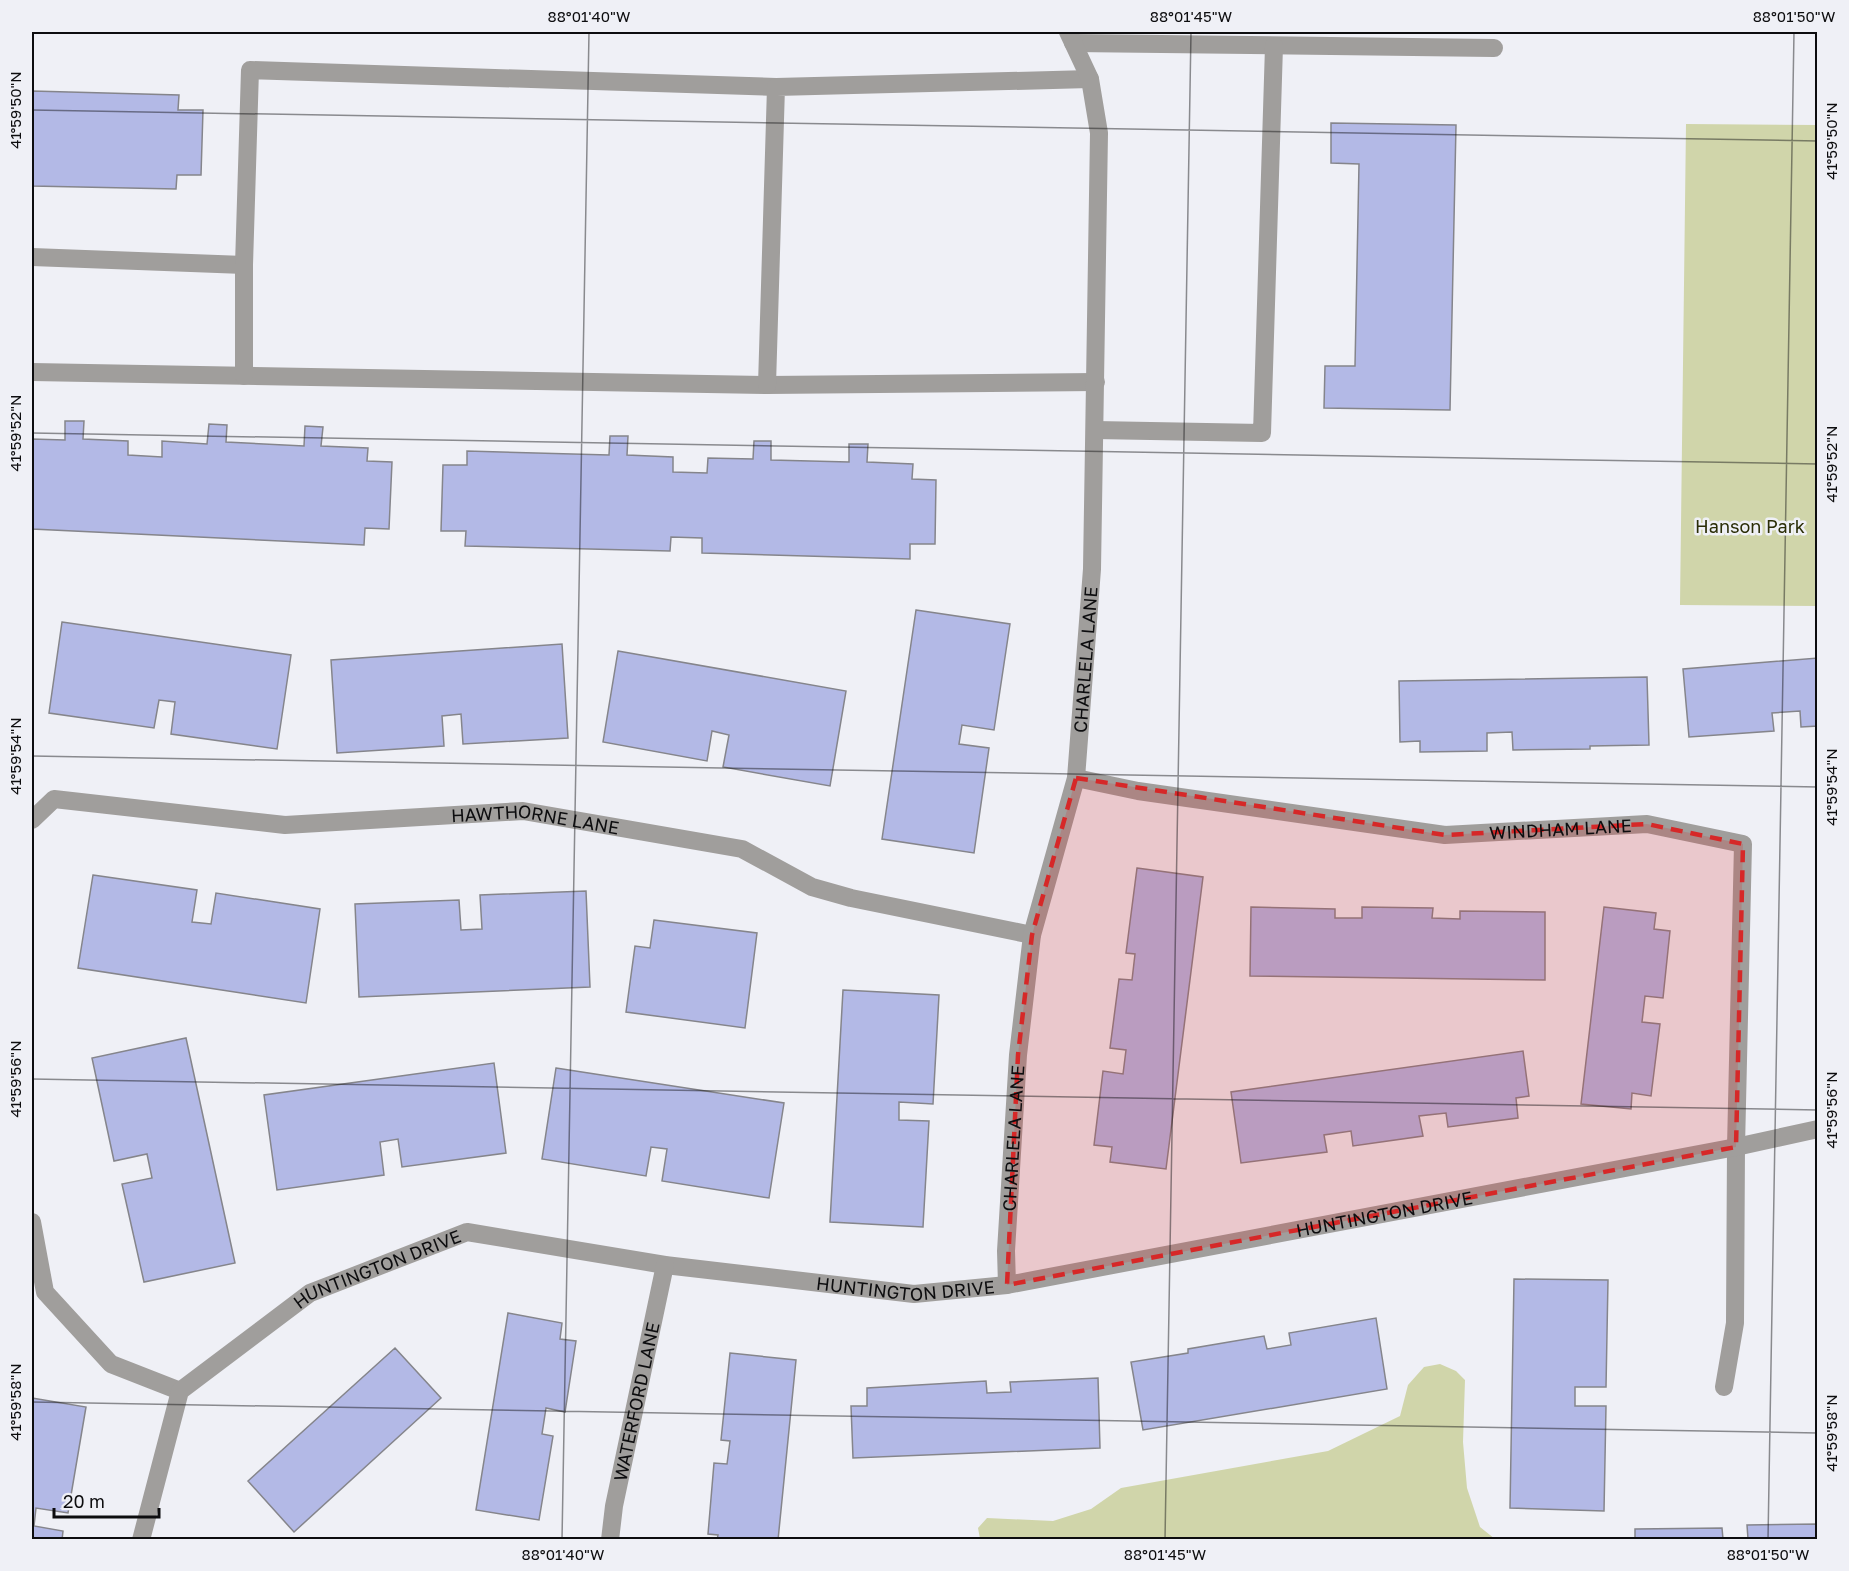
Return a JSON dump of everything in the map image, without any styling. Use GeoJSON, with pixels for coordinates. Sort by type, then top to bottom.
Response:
{"type":"FeatureCollection","features":[{"type":"Feature","properties":{"kind":"street"},"geometry":{"type":"LineString","coordinates":[[1070,37],[1187,38],[1274,46],[1494,48]]}},
{"type":"Feature","properties":{"kind":"street","name":"CHARLELA LANE"},"geometry":{"type":"LineString","coordinates":[[1007,1285],[1006,1251],[1018,1055],[1032,935],[1076,778],[1092,569],[1099,133],[1090,79],[1070,37]]}},
{"type":"Feature","properties":{"kind":"street"},"geometry":{"type":"LineString","coordinates":[[1095,430],[1262,433],[1274,46]]}},
{"type":"Feature","properties":{"kind":"street"},"geometry":{"type":"LineString","coordinates":[[244,376],[244,266],[250,70],[776,87],[1090,79]]}},
{"type":"Feature","properties":{"kind":"street"},"geometry":{"type":"LineString","coordinates":[[767,385],[776,87]]}},
{"type":"Feature","properties":{"kind":"street"},"geometry":{"type":"LineString","coordinates":[[32,257],[244,266]]}},
{"type":"Feature","properties":{"kind":"street"},"geometry":{"type":"LineString","coordinates":[[32,372],[767,385],[1096,382]]}},
{"type":"Feature","properties":{"kind":"street","name":"WINDHAM LANE"},"geometry":{"type":"LineString","coordinates":[[1076,778],[1138,791],[1445,835],[1647,824],[1743,844],[1736,1147]]}},
{"type":"Feature","properties":{"kind":"street","name":"HAWTHORNE LANE"},"geometry":{"type":"LineString","coordinates":[[32,820],[54,799],[285,825],[523,811],[742,849],[812,887],[850,898],[1032,935]]}},
{"type":"Feature","properties":{"kind":"street","name":"HUNTINGTON DRIVE"},"geometry":{"type":"LineString","coordinates":[[180,1391],[310,1293],[467,1232],[665,1265],[914,1294],[1007,1285],[1736,1147],[1818,1129]]}},
{"type":"Feature","properties":{"kind":"street"},"geometry":{"type":"LineString","coordinates":[[1724,1387],[1735,1323],[1736,1147]]}},
{"type":"Feature","properties":{"kind":"street"},"geometry":{"type":"LineString","coordinates":[[32,1222],[45,1292],[111,1364],[180,1391],[141,1539]]}},
{"type":"Feature","properties":{"kind":"street","name":"WATERFORD LANE"},"geometry":{"type":"LineString","coordinates":[[610,1539],[614,1506],[665,1265]]}},
{"type":"Feature","properties":{"kind":"highlighted area"},"geometry":{"type":"Polygon","coordinates":[[[1076,778],[1445,835],[1647,824],[1743,844],[1736,1147],[1007,1285],[1018,1055],[1032,935],[1076,778]]]}},
{"type":"Feature","properties":{"kind":"green space","name":"Hanson Park"},"geometry":{"type":"Polygon","coordinates":[[[1686,124],[1817,125],[1817,606],[1680,605],[1686,124]]]}},
{"type":"Feature","properties":{"kind":"green space"},"geometry":{"type":"Polygon","coordinates":[[[1440,1364],[1456,1371],[1465,1380],[1463,1442],[1467,1488],[1480,1527],[1495,1539],[980,1539],[978,1528],[987,1518],[1053,1521],[1091,1509],[1121,1488],[1328,1451],[1400,1416],[1408,1385],[1424,1367],[1440,1364]]]}},
{"type":"Feature","properties":{"kind":"building"},"geometry":{"type":"Polygon","coordinates":[[[32,91],[179,95],[178,110],[203,110],[201,175],[177,175],[176,189],[32,186],[32,91]]]}},
{"type":"Feature","properties":{"kind":"building"},"geometry":{"type":"Polygon","coordinates":[[[1331,123],[1456,125],[1450,410],[1324,408],[1325,366],[1355,366],[1359,164],[1331,163],[1331,123]]]}},
{"type":"Feature","properties":{"kind":"building"},"geometry":{"type":"Polygon","coordinates":[[[65,421],[84,421],[83,439],[128,441],[128,455],[162,457],[162,441],[207,444],[209,424],[227,425],[226,442],[304,446],[305,426],[323,427],[321,446],[368,448],[367,461],[392,462],[389,529],[365,528],[364,545],[32,529],[32,439],[65,440],[65,421]]]}},
{"type":"Feature","properties":{"kind":"building"},"geometry":{"type":"Polygon","coordinates":[[[610,436],[628,436],[627,455],[673,457],[673,472],[707,473],[708,458],[753,459],[754,441],[771,441],[771,460],[849,462],[849,444],[868,444],[867,462],[913,464],[912,479],[936,480],[935,544],[910,544],[910,559],[702,553],[702,538],[671,537],[670,551],[465,546],[466,531],[441,531],[443,465],[467,465],[467,451],[609,455],[610,436]]]}},
{"type":"Feature","properties":{"kind":"building"},"geometry":{"type":"Polygon","coordinates":[[[916,610],[1010,624],[994,730],[962,725],[959,744],[989,748],[974,853],[882,839],[916,610]]]}},
{"type":"Feature","properties":{"kind":"building"},"geometry":{"type":"Polygon","coordinates":[[[62,622],[291,655],[277,749],[171,734],[175,702],[159,700],[154,728],[49,713],[62,622]]]}},
{"type":"Feature","properties":{"kind":"building"},"geometry":{"type":"Polygon","coordinates":[[[562,644],[568,738],[463,744],[461,714],[442,716],[444,746],[337,753],[331,660],[562,644]]]}},
{"type":"Feature","properties":{"kind":"building"},"geometry":{"type":"Polygon","coordinates":[[[618,651],[846,691],[830,786],[723,767],[729,735],[712,731],[707,761],[603,742],[618,651]]]}},
{"type":"Feature","properties":{"kind":"building"},"geometry":{"type":"Polygon","coordinates":[[[1818,658],[1818,726],[1801,727],[1800,711],[1772,713],[1774,731],[1689,737],[1683,669],[1818,658]]]}},
{"type":"Feature","properties":{"kind":"building"},"geometry":{"type":"Polygon","coordinates":[[[1647,677],[1649,745],[1590,746],[1590,749],[1513,750],[1512,732],[1487,733],[1487,751],[1420,752],[1420,741],[1400,742],[1399,681],[1647,677]]]}},
{"type":"Feature","properties":{"kind":"building"},"geometry":{"type":"Polygon","coordinates":[[[1137,868],[1203,877],[1166,1169],[1110,1162],[1112,1147],[1094,1145],[1103,1071],[1123,1074],[1126,1050],[1110,1048],[1119,979],[1132,980],[1135,954],[1126,953],[1137,868]]]}},
{"type":"Feature","properties":{"kind":"building"},"geometry":{"type":"Polygon","coordinates":[[[93,875],[197,890],[192,922],[211,924],[216,893],[320,909],[306,1003],[78,968],[93,875]]]}},
{"type":"Feature","properties":{"kind":"building"},"geometry":{"type":"Polygon","coordinates":[[[586,891],[590,987],[359,997],[355,904],[459,900],[461,930],[482,929],[480,895],[586,891]]]}},
{"type":"Feature","properties":{"kind":"building"},"geometry":{"type":"Polygon","coordinates":[[[1251,907],[1335,909],[1335,918],[1362,918],[1362,907],[1433,908],[1432,918],[1460,919],[1460,911],[1545,912],[1545,980],[1250,976],[1251,907]]]}},
{"type":"Feature","properties":{"kind":"building"},"geometry":{"type":"Polygon","coordinates":[[[1604,907],[1656,913],[1654,929],[1670,931],[1663,998],[1645,996],[1642,1022],[1660,1024],[1651,1096],[1632,1093],[1631,1109],[1581,1104],[1604,907]]]}},
{"type":"Feature","properties":{"kind":"building"},"geometry":{"type":"Polygon","coordinates":[[[654,920],[757,933],[745,1028],[626,1012],[635,946],[650,948],[654,920]]]}},
{"type":"Feature","properties":{"kind":"building"},"geometry":{"type":"Polygon","coordinates":[[[843,990],[939,995],[933,1104],[899,1102],[899,1120],[929,1121],[923,1227],[830,1222],[843,990]]]}},
{"type":"Feature","properties":{"kind":"building"},"geometry":{"type":"Polygon","coordinates":[[[186,1038],[235,1263],[144,1282],[122,1184],[152,1178],[147,1154],[114,1161],[92,1058],[186,1038]]]}},
{"type":"Feature","properties":{"kind":"building"},"geometry":{"type":"Polygon","coordinates":[[[1523,1051],[1529,1096],[1516,1098],[1518,1118],[1448,1127],[1446,1113],[1419,1116],[1423,1136],[1353,1146],[1351,1131],[1324,1135],[1327,1152],[1241,1163],[1231,1092],[1523,1051]]]}},
{"type":"Feature","properties":{"kind":"building"},"geometry":{"type":"Polygon","coordinates":[[[494,1063],[506,1153],[402,1167],[398,1139],[380,1142],[384,1175],[277,1190],[264,1095],[494,1063]]]}},
{"type":"Feature","properties":{"kind":"building"},"geometry":{"type":"Polygon","coordinates":[[[556,1068],[784,1103],[769,1198],[662,1181],[667,1149],[651,1147],[646,1176],[542,1159],[556,1068]]]}},
{"type":"Feature","properties":{"kind":"building"},"geometry":{"type":"Polygon","coordinates":[[[1514,1279],[1608,1280],[1606,1387],[1575,1387],[1575,1406],[1606,1406],[1604,1511],[1510,1508],[1514,1279]]]}},
{"type":"Feature","properties":{"kind":"building"},"geometry":{"type":"Polygon","coordinates":[[[508,1313],[562,1323],[560,1339],[576,1341],[565,1412],[546,1408],[542,1434],[553,1436],[539,1520],[476,1510],[508,1313]]]}},
{"type":"Feature","properties":{"kind":"building"},"geometry":{"type":"Polygon","coordinates":[[[1376,1318],[1387,1389],[1143,1430],[1131,1362],[1188,1353],[1188,1349],[1264,1336],[1267,1349],[1291,1345],[1289,1333],[1376,1318]]]}},
{"type":"Feature","properties":{"kind":"building"},"geometry":{"type":"Polygon","coordinates":[[[395,1348],[441,1398],[294,1532],[248,1481],[395,1348]]]}},
{"type":"Feature","properties":{"kind":"building"},"geometry":{"type":"Polygon","coordinates":[[[730,1353],[796,1360],[778,1540],[717,1540],[718,1535],[708,1534],[714,1463],[727,1464],[730,1441],[721,1440],[730,1353]]]}},
{"type":"Feature","properties":{"kind":"building"},"geometry":{"type":"Polygon","coordinates":[[[1098,1378],[1100,1448],[853,1458],[851,1406],[867,1406],[867,1388],[986,1381],[987,1393],[1011,1392],[1010,1382],[1098,1378]]]}},
{"type":"Feature","properties":{"kind":"building"},"geometry":{"type":"Polygon","coordinates":[[[32,1398],[86,1407],[68,1513],[36,1508],[34,1526],[63,1531],[62,1540],[32,1540],[32,1398]]]}},
{"type":"Feature","properties":{"kind":"building"},"geometry":{"type":"Polygon","coordinates":[[[1818,1524],[1818,1540],[1635,1540],[1635,1529],[1722,1528],[1723,1539],[1748,1539],[1747,1525],[1818,1524]]]}}]}
